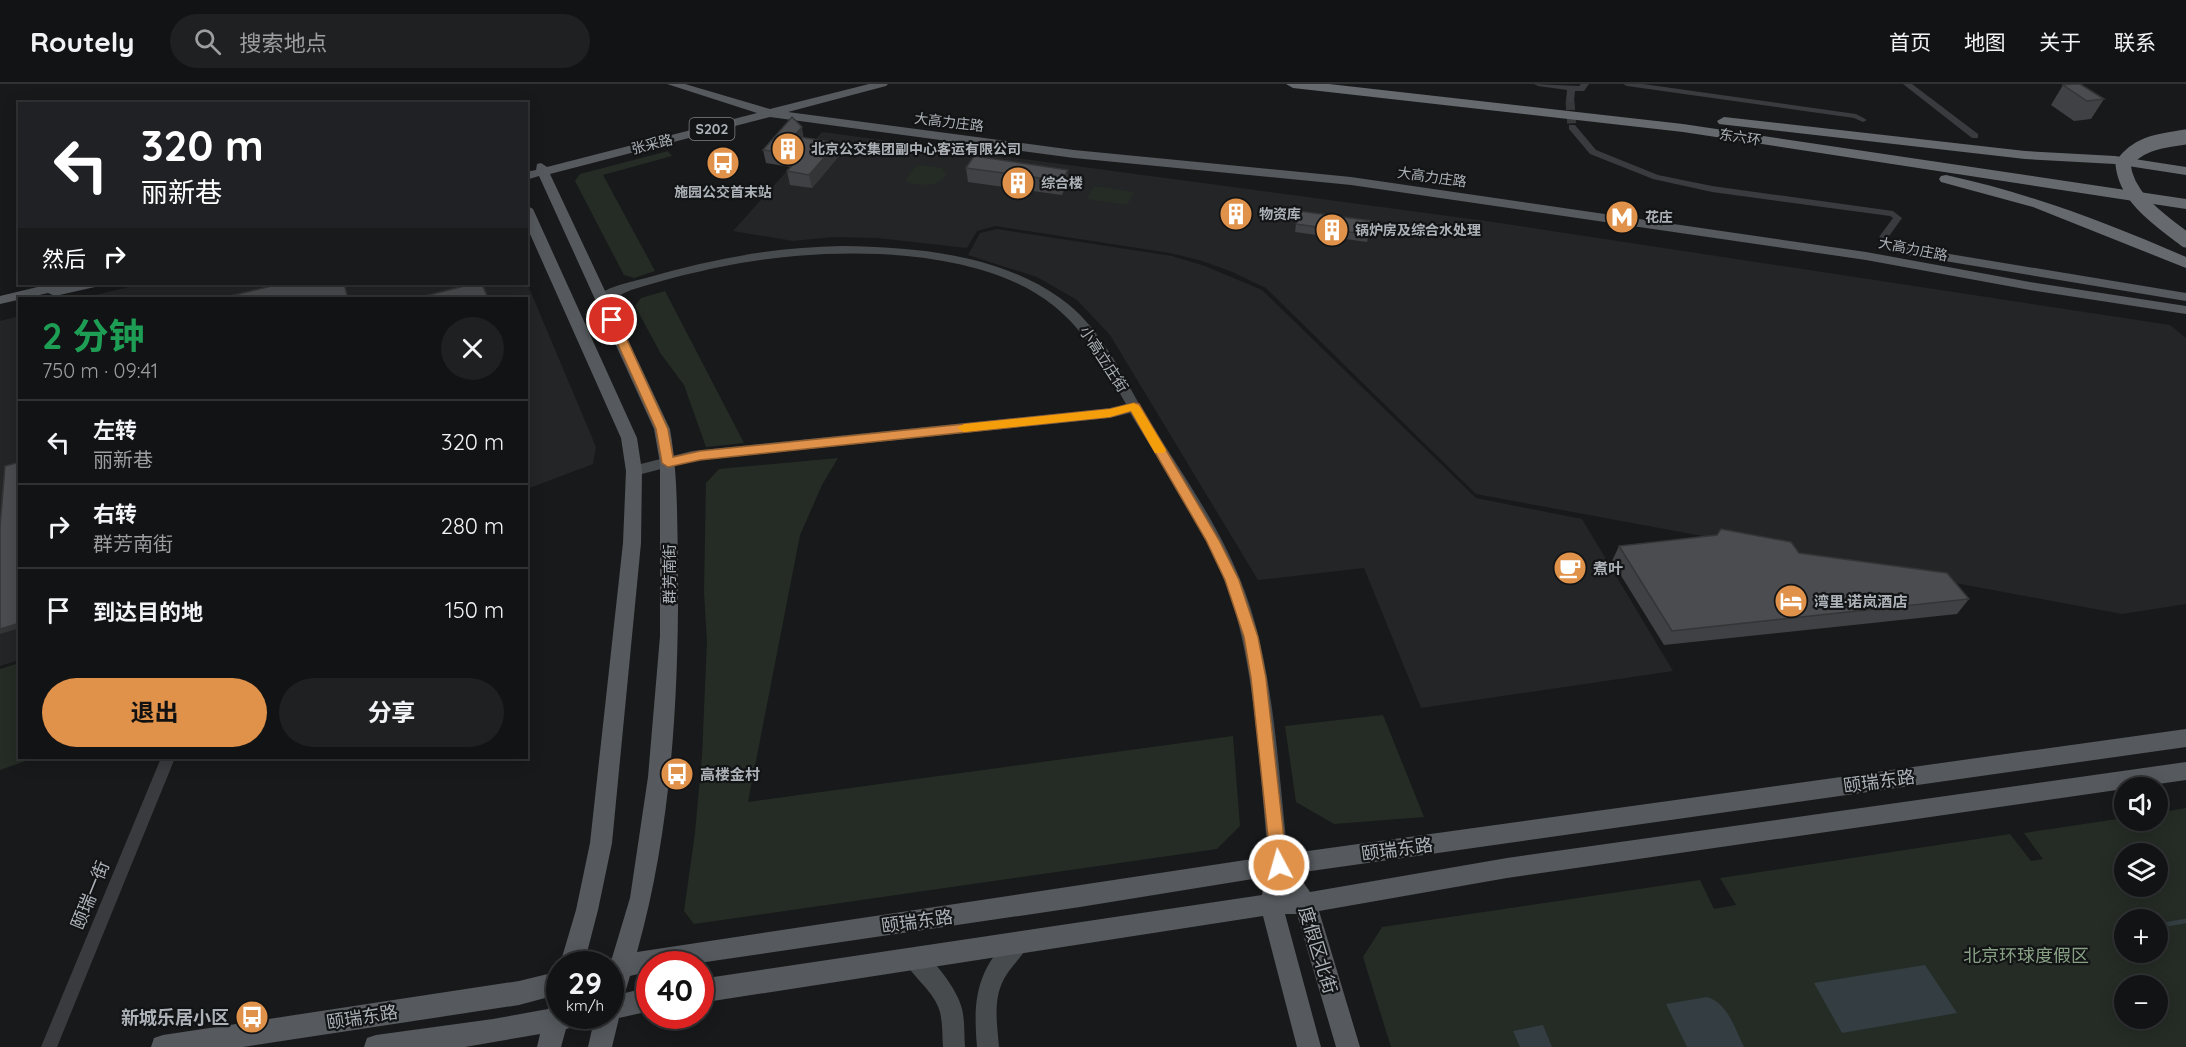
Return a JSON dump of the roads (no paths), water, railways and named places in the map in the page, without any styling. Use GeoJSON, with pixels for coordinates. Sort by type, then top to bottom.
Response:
{"type":"FeatureCollection","features":[{"type":"Feature","properties":{"kind":"highway","name":"东六环"},"geometry":{"type":"LineString","coordinates":[[1293,84],[1683,128],[2186,204]]}},
{"type":"Feature","properties":{"kind":"highway","name":"东六环"},"geometry":{"type":"LineString","coordinates":[[1409,84],[1919,150],[2186,190]]}},
{"type":"Feature","properties":{"kind":"highway"},"geometry":{"type":"LineString","coordinates":[[1471,103],[1537,118],[1887,168],[1962,183],[2063,211],[2111,229],[2186,263]]}},
{"type":"Feature","properties":{"kind":"highway"},"geometry":{"type":"LineString","coordinates":[[1592,106],[2016,154],[2115,160],[2186,171]]}},
{"type":"Feature","properties":{"kind":"highway"},"geometry":{"type":"LineString","coordinates":[[2186,137],[2143,144],[2123,162],[2122,168],[2123,179],[2131,194],[2145,209],[2186,240]]}},
{"type":"Feature","properties":{"kind":"highway"},"geometry":{"type":"LineString","coordinates":[[2186,144],[2156,149],[2138,164],[2136,176],[2143,192],[2159,210],[2186,230]]}},
{"type":"Feature","properties":{"kind":"main road","name":"大高力庄路"},"geometry":{"type":"LineString","coordinates":[[673,84],[775,109],[1074,154],[1363,182],[1866,256],[2036,287],[2186,310]]}},
{"type":"Feature","properties":{"kind":"main road","name":"大高力庄路"},"geometry":{"type":"LineString","coordinates":[[714,84],[775,109],[837,118],[1108,147],[1281,162],[1468,185],[1834,238],[2030,273],[2186,297]]}},
{"type":"Feature","properties":{"kind":"main road","name":"张采路"},"geometry":{"type":"LineString","coordinates":[[775,109],[863,84]]}},
{"type":"Feature","properties":{"kind":"main road","name":"张采路"},"geometry":{"type":"LineString","coordinates":[[534,171],[882,84]]}},
{"type":"Feature","properties":{"kind":"main road","name":"群芳南街"},"geometry":{"type":"LineString","coordinates":[[534,171],[602,298],[662,429],[668,463],[669,636],[658,777],[641,898],[622,951]]}},
{"type":"Feature","properties":{"kind":"main road"},"geometry":{"type":"LineString","coordinates":[[528,213],[629,438],[634,471],[632,543],[601,843],[576,951]]}},
{"type":"Feature","properties":{"kind":"main road"},"geometry":{"type":"LineString","coordinates":[[0,300],[62,285]]}},
{"type":"Feature","properties":{"kind":"main road"},"geometry":{"type":"LineString","coordinates":[[34,297],[86,285]]}},
{"type":"Feature","properties":{"kind":"main road"},"geometry":{"type":"LineString","coordinates":[[0,306],[18,302]]}},
{"type":"Feature","properties":{"kind":"main road","name":"颐瑞东路"},"geometry":{"type":"LineString","coordinates":[[624,967],[653,959],[1068,899],[1279,865],[2186,738]]}},
{"type":"Feature","properties":{"kind":"main road","name":"颐瑞东路"},"geometry":{"type":"LineString","coordinates":[[714,989],[1271,904],[1305,903],[1507,868],[2186,771]]}},
{"type":"Feature","properties":{"kind":"main road","name":"度假区北街"},"geometry":{"type":"LineString","coordinates":[[1279,865],[1305,903],[1347,1047]]}},
{"type":"Feature","properties":{"kind":"main road","name":"度假区北街"},"geometry":{"type":"LineString","coordinates":[[1279,865],[1271,904],[1309,1047]]}},
{"type":"Feature","properties":{"kind":"main road","name":"颐瑞东路"},"geometry":{"type":"LineString","coordinates":[[163,1047],[519,993],[546,986]]}},
{"type":"Feature","properties":{"kind":"main road","name":"颐瑞东路"},"geometry":{"type":"LineString","coordinates":[[376,1047],[493,1031],[546,1018]]}},
{"type":"Feature","properties":{"kind":"main road"},"geometry":{"type":"LineString","coordinates":[[549,1047],[557,1029]]}},
{"type":"Feature","properties":{"kind":"main road"},"geometry":{"type":"LineString","coordinates":[[600,1047],[604,1029]]}},
{"type":"Feature","properties":{"kind":"street"},"geometry":{"type":"LineString","coordinates":[[1538,84],[1581,89],[1585,84]]}},
{"type":"Feature","properties":{"kind":"street"},"geometry":{"type":"LineString","coordinates":[[1627,84],[1856,116],[1863,120]]}},
{"type":"Feature","properties":{"kind":"street"},"geometry":{"type":"LineString","coordinates":[[1907,84],[1976,136]]}},
{"type":"Feature","properties":{"kind":"street"},"geometry":{"type":"LineString","coordinates":[[1570,100],[1571,88]]}},
{"type":"Feature","properties":{"kind":"street"},"geometry":{"type":"LineString","coordinates":[[1572,127],[1593,152],[1656,177],[1712,189],[1893,214],[1898,218],[1884,237]]}},
{"type":"Feature","properties":{"kind":"street","name":"小高立庄街"},"geometry":{"type":"LineString","coordinates":[[602,298],[619,289],[701,266],[780,252],[862,250],[893,252],[962,263],[1014,278],[1041,291],[1069,310],[1088,329],[1212,540],[1232,580],[1251,637],[1258,678],[1279,865]]}},
{"type":"Feature","properties":{"kind":"street"},"geometry":{"type":"LineString","coordinates":[[634,471],[700,455],[1110,413],[1134,407]]}},
{"type":"Feature","properties":{"kind":"street","name":"颐瑞一街"},"geometry":{"type":"LineString","coordinates":[[49,1047],[168,759]]}},
{"type":"Feature","properties":{"kind":"street"},"geometry":{"type":"LineString","coordinates":[[988,1047],[984,1003],[988,983],[998,965],[1017,942]]}},
{"type":"Feature","properties":{"kind":"street"},"geometry":{"type":"LineString","coordinates":[[914,958],[941,989],[951,1009],[954,1047]]}},
{"type":"Feature","properties":{"kind":"waterway"},"geometry":{"type":"LineString","coordinates":[[2168,924],[2186,921]]}},
{"type":"Feature","properties":{"kind":"tunnel"},"geometry":{"type":"LineString","coordinates":[[1570,101],[1572,127]]}},
{"type":"Feature","properties":{"kind":"place","name":"北京公交集团副中心客运有限公司"},"geometry":{"type":"Point","coordinates":[788,149]}},
{"type":"Feature","properties":{"kind":"place","name":"施园公交首末站"},"geometry":{"type":"Point","coordinates":[723,163]}},
{"type":"Feature","properties":{"kind":"place","name":"综合楼"},"geometry":{"type":"Point","coordinates":[1018,183]}},
{"type":"Feature","properties":{"kind":"place","name":"物资库"},"geometry":{"type":"Point","coordinates":[1236,214]}},
{"type":"Feature","properties":{"kind":"place","name":"花庄"},"geometry":{"type":"Point","coordinates":[1622,217]}},
{"type":"Feature","properties":{"kind":"place","name":"锅炉房及综合水处理"},"geometry":{"type":"Point","coordinates":[1332,230]}},
{"type":"Feature","properties":{"kind":"place","name":"煮叶"},"geometry":{"type":"Point","coordinates":[1570,568]}},
{"type":"Feature","properties":{"kind":"place","name":"湾里·诺岚酒店"},"geometry":{"type":"Point","coordinates":[1791,601]}},
{"type":"Feature","properties":{"kind":"place","name":"高楼金村"},"geometry":{"type":"Point","coordinates":[677,774]}},
{"type":"Feature","properties":{"kind":"place","name":"新城乐居小区"},"geometry":{"type":"Point","coordinates":[252,1017]}},
{"type":"Feature","properties":{"kind":"park label","name":"北京环球度假区"},"geometry":{"type":"Point","coordinates":[2026,955]}}]}
